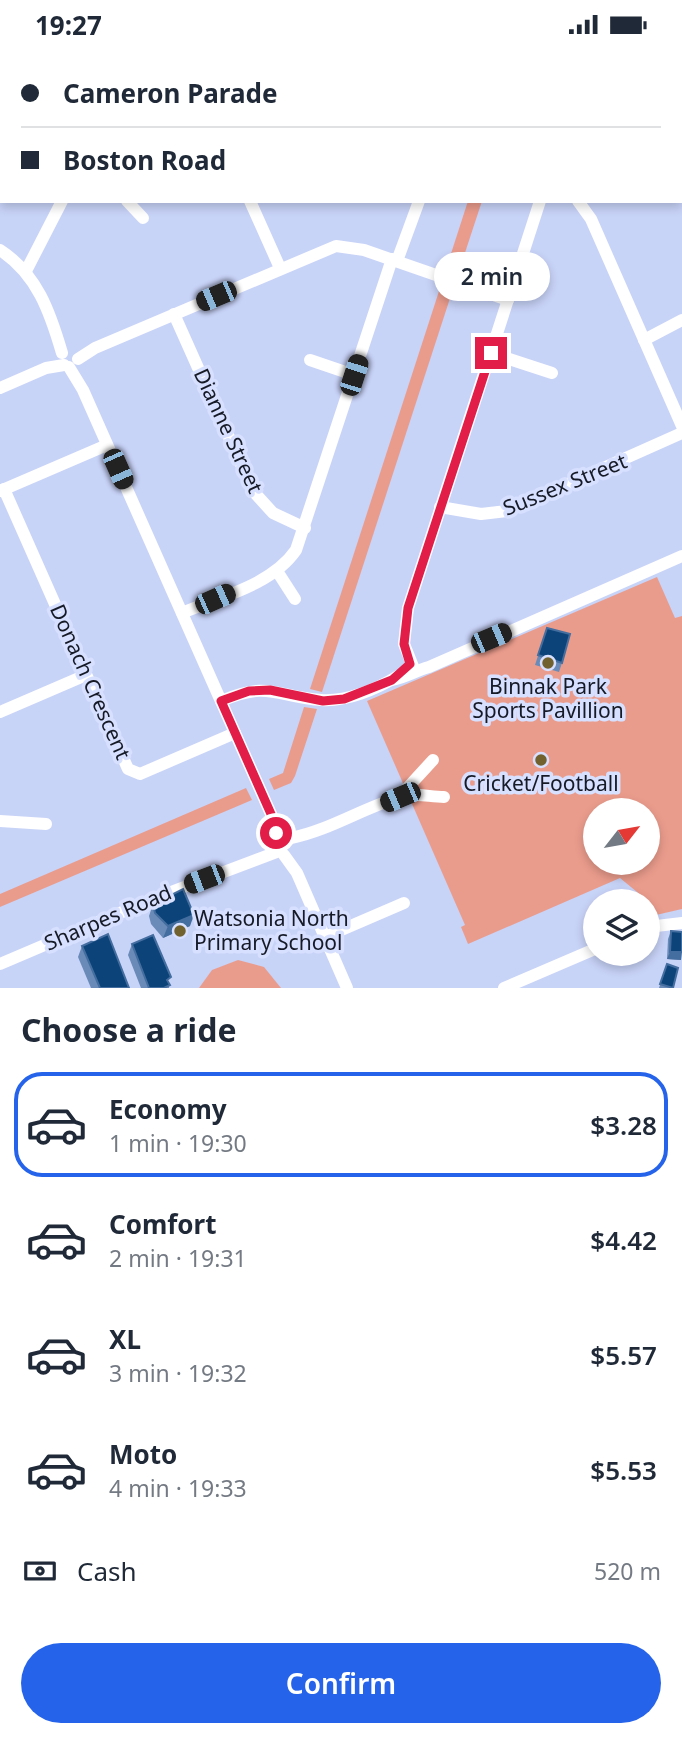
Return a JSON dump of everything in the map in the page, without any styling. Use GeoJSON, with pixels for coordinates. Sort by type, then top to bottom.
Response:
{"type":"FeatureCollection","features":[{"type":"Feature","properties":{"kind":"street"},"geometry":{"type":"LineString","coordinates":[[22,267],[61,203]]}},
{"type":"Feature","properties":{"kind":"street"},"geometry":{"type":"LineString","coordinates":[[129,203],[143,218]]}},
{"type":"Feature","properties":{"kind":"street"},"geometry":{"type":"LineString","coordinates":[[251,203],[280,268]]}},
{"type":"Feature","properties":{"kind":"street"},"geometry":{"type":"LineString","coordinates":[[182,613],[277,571],[296,550],[354,375],[418,203]]}},
{"type":"Feature","properties":{"kind":"street"},"geometry":{"type":"LineString","coordinates":[[222,704],[239,693],[260,690],[333,700],[406,677],[413,665],[404,633],[408,608],[539,203]]}},
{"type":"Feature","properties":{"kind":"street"},"geometry":{"type":"LineString","coordinates":[[578,203],[643,337],[682,426]]}},
{"type":"Feature","properties":{"kind":"street"},"geometry":{"type":"LineString","coordinates":[[0,388],[280,268],[321,251],[342,246],[509,297]]}},
{"type":"Feature","properties":{"kind":"street"},"geometry":{"type":"LineString","coordinates":[[0,250],[22,267],[37,286],[347,988]]}},
{"type":"Feature","properties":{"kind":"street","name":"Dianne Street"},"geometry":{"type":"LineString","coordinates":[[174,314],[253,491],[273,513],[305,528]]}},
{"type":"Feature","properties":{"kind":"street"},"geometry":{"type":"LineString","coordinates":[[643,337],[679,321]]}},
{"type":"Feature","properties":{"kind":"street"},"geometry":{"type":"LineString","coordinates":[[491,353],[552,373]]}},
{"type":"Feature","properties":{"kind":"street"},"geometry":{"type":"LineString","coordinates":[[310,360],[354,375]]}},
{"type":"Feature","properties":{"kind":"street","name":"Sussex Street"},"geometry":{"type":"LineString","coordinates":[[442,503],[470,512],[508,511],[682,433]]}},
{"type":"Feature","properties":{"kind":"street","name":"Sussex Street"},"geometry":{"type":"LineString","coordinates":[[658,446],[682,439]]}},
{"type":"Feature","properties":{"kind":"street"},"geometry":{"type":"LineString","coordinates":[[2,490],[107,445]]}},
{"type":"Feature","properties":{"kind":"street","name":"Donach Crescent"},"geometry":{"type":"LineString","coordinates":[[2,490],[126,765],[134,773],[146,771],[235,733]]}},
{"type":"Feature","properties":{"kind":"street"},"geometry":{"type":"LineString","coordinates":[[413,665],[429,667],[444,658],[682,556]]}},
{"type":"Feature","properties":{"kind":"street"},"geometry":{"type":"LineString","coordinates":[[277,571],[295,599]]}},
{"type":"Feature","properties":{"kind":"street"},"geometry":{"type":"LineString","coordinates":[[0,712],[86,675]]}},
{"type":"Feature","properties":{"kind":"street","name":"Sharpes Road"},"geometry":{"type":"LineString","coordinates":[[400,797],[433,760]]}},
{"type":"Feature","properties":{"kind":"street","name":"Sharpes Road"},"geometry":{"type":"LineString","coordinates":[[0,964],[400,797],[412,794],[444,797]]}},
{"type":"Feature","properties":{"kind":"street"},"geometry":{"type":"LineString","coordinates":[[0,821],[46,824]]}},
{"type":"Feature","properties":{"kind":"street"},"geometry":{"type":"LineString","coordinates":[[325,937],[404,903]]}},
{"type":"Feature","properties":{"kind":"street"},"geometry":{"type":"LineString","coordinates":[[660,926],[682,923]]}},
{"type":"Feature","properties":{"kind":"street"},"geometry":{"type":"LineString","coordinates":[[503,988],[583,954]]}},
{"type":"Feature","properties":{"kind":"shaded area"},"geometry":{"type":"Polygon","coordinates":[[[467,203],[481,203],[459,271],[447,266],[467,203]]]}},
{"type":"Feature","properties":{"kind":"shaded area"},"geometry":{"type":"Polygon","coordinates":[[[441,285],[453,289],[322,692],[310,689],[441,285]]]}},
{"type":"Feature","properties":{"kind":"shaded area"},"geometry":{"type":"Polygon","coordinates":[[[657,577],[675,618],[682,616],[682,909],[660,914],[660,889],[633,889],[620,878],[595,889],[583,889],[583,894],[468,944],[461,927],[465,925],[367,701],[657,577]]]}},
{"type":"Feature","properties":{"kind":"shaded area"},"geometry":{"type":"Polygon","coordinates":[[[304,707],[317,709],[295,776],[291,783],[274,790],[269,779],[283,773],[304,707]]]}},
{"type":"Feature","properties":{"kind":"shaded area"},"geometry":{"type":"Polygon","coordinates":[[[246,788],[252,800],[0,907],[0,894],[246,788]]]}},
{"type":"Feature","properties":{"kind":"shaded area"},"geometry":{"type":"Polygon","coordinates":[[[238,960],[264,967],[281,988],[199,988],[212,970],[238,960]]]}},
{"type":"Feature","properties":{"kind":"building"},"geometry":{"type":"Polygon","coordinates":[[[547,628],[570,634],[562,663],[538,655],[547,628]]]}},
{"type":"Feature","properties":{"kind":"building"},"geometry":{"type":"Polygon","coordinates":[[[183,889],[194,915],[168,926],[155,913],[153,904],[183,889]]]}},
{"type":"Feature","properties":{"kind":"building"},"geometry":{"type":"Polygon","coordinates":[[[671,931],[682,932],[682,952],[670,952],[671,931]]]}},
{"type":"Feature","properties":{"kind":"building"},"geometry":{"type":"Polygon","coordinates":[[[108,934],[129,988],[100,988],[82,946],[108,934]]]}},
{"type":"Feature","properties":{"kind":"building"},"geometry":{"type":"Polygon","coordinates":[[[153,935],[171,977],[167,980],[170,985],[164,988],[149,988],[132,944],[153,935]]]}},
{"type":"Feature","properties":{"kind":"building"},"geometry":{"type":"Polygon","coordinates":[[[667,964],[678,968],[673,988],[660,984],[667,964]]]}},
{"type":"Feature","properties":{"kind":"place","name":"Binnak Park Sports Pavillion"},"geometry":{"type":"Point","coordinates":[548,663]}},
{"type":"Feature","properties":{"kind":"place","name":"Cricket/Football"},"geometry":{"type":"Point","coordinates":[541,760]}},
{"type":"Feature","properties":{"kind":"place","name":"Watsonia North Primary School"},"geometry":{"type":"Point","coordinates":[180,931]}},
{"type":"Feature","properties":{"kind":"route"},"geometry":{"type":"LineString","coordinates":[[276,833],[271,814],[221,701],[239,693],[270,690],[323,701],[344,699],[392,680],[407,669],[410,664],[404,644],[408,608],[491,353]]}}]}
